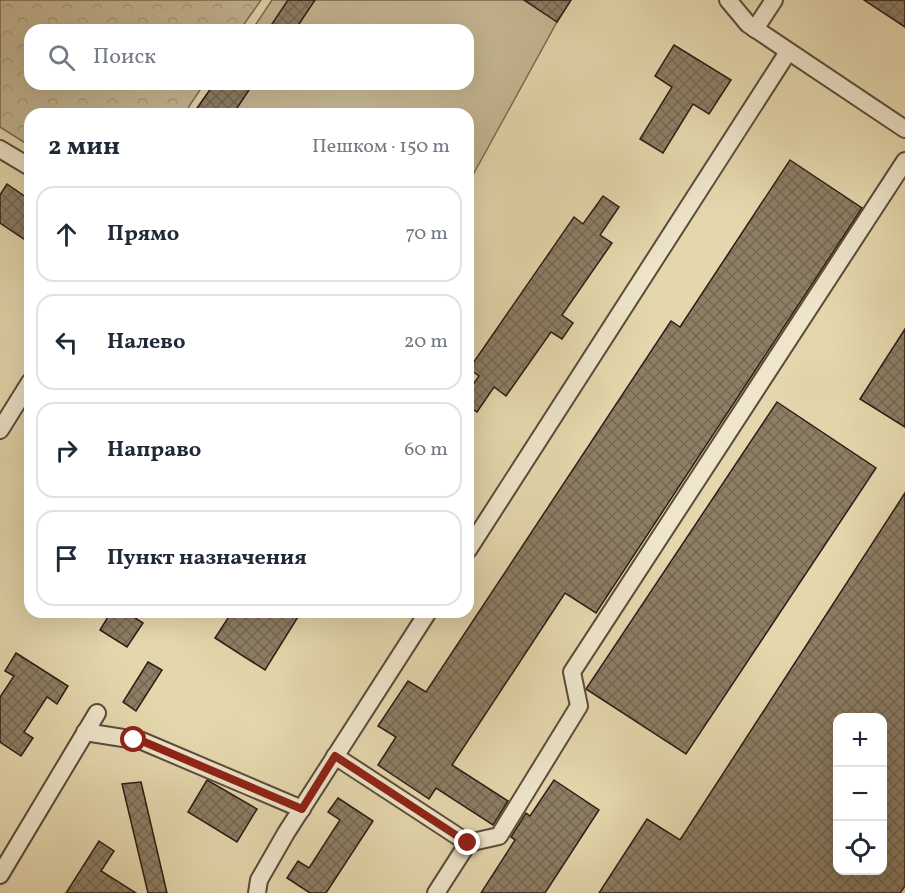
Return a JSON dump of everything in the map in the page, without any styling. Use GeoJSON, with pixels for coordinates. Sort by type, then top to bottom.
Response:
{"type":"FeatureCollection","features":[{"type":"Feature","properties":{"kind":"street"},"geometry":{"type":"LineString","coordinates":[[728,0],[748,24],[905,129]]}},
{"type":"Feature","properties":{"kind":"street"},"geometry":{"type":"LineString","coordinates":[[755,29],[774,0]]}},
{"type":"Feature","properties":{"kind":"street"},"geometry":{"type":"LineString","coordinates":[[474,541],[788,52]]}},
{"type":"Feature","properties":{"kind":"street"},"geometry":{"type":"LineString","coordinates":[[0,149],[24,163]]}},
{"type":"Feature","properties":{"kind":"street"},"geometry":{"type":"LineString","coordinates":[[436,893],[468,843],[499,836],[579,706],[572,672],[905,161]]}},
{"type":"Feature","properties":{"kind":"street"},"geometry":{"type":"LineString","coordinates":[[0,430],[24,392]]}},
{"type":"Feature","properties":{"kind":"street"},"geometry":{"type":"LineString","coordinates":[[257,893],[259,880],[302,809],[424,618]]}},
{"type":"Feature","properties":{"kind":"street"},"geometry":{"type":"LineString","coordinates":[[0,875],[97,713]]}},
{"type":"Feature","properties":{"kind":"street"},"geometry":{"type":"LineString","coordinates":[[85,732],[142,741],[302,809]]}},
{"type":"Feature","properties":{"kind":"street"},"geometry":{"type":"LineString","coordinates":[[335,756],[468,843]]}},
{"type":"Feature","properties":{"kind":"green space"},"geometry":{"type":"Polygon","coordinates":[[[0,0],[261,0],[244,24],[24,24],[24,90],[200,90],[188,108],[24,108],[24,142],[0,127],[0,0]]]}},
{"type":"Feature","properties":{"kind":"green space"},"geometry":{"type":"Polygon","coordinates":[[[272,0],[571,0],[474,173],[474,108],[197,108],[210,90],[474,90],[474,24],[256,24],[272,0]]]}},
{"type":"Feature","properties":{"kind":"building"},"geometry":{"type":"Polygon","coordinates":[[[288,0],[315,0],[299,24],[272,24],[288,0]]]}},
{"type":"Feature","properties":{"kind":"building"},"geometry":{"type":"Polygon","coordinates":[[[524,0],[571,0],[557,22],[524,0]]]}},
{"type":"Feature","properties":{"kind":"building"},"geometry":{"type":"Polygon","coordinates":[[[864,0],[905,0],[905,27],[864,0]]]}},
{"type":"Feature","properties":{"kind":"building"},"geometry":{"type":"Polygon","coordinates":[[[674,45],[731,80],[709,114],[693,104],[663,153],[640,139],[672,87],[655,76],[674,45]]]}},
{"type":"Feature","properties":{"kind":"building"},"geometry":{"type":"Polygon","coordinates":[[[210,90],[249,90],[237,108],[197,108],[210,90]]]}},
{"type":"Feature","properties":{"kind":"building"},"geometry":{"type":"Polygon","coordinates":[[[790,160],[862,208],[596,613],[565,593],[452,765],[508,801],[493,825],[436,788],[429,799],[378,765],[396,737],[378,726],[408,681],[426,692],[671,321],[680,327],[790,160]]]}},
{"type":"Feature","properties":{"kind":"building"},"geometry":{"type":"Polygon","coordinates":[[[7,184],[24,196],[24,239],[0,223],[0,195],[7,184]]]}},
{"type":"Feature","properties":{"kind":"building"},"geometry":{"type":"Polygon","coordinates":[[[603,196],[619,207],[600,235],[612,243],[562,315],[573,323],[562,339],[551,332],[506,396],[494,387],[477,412],[474,410],[474,383],[479,376],[474,372],[474,362],[574,217],[583,224],[603,196]]]}},
{"type":"Feature","properties":{"kind":"building"},"geometry":{"type":"Polygon","coordinates":[[[905,329],[905,427],[860,399],[905,329]]]}},
{"type":"Feature","properties":{"kind":"building"},"geometry":{"type":"Polygon","coordinates":[[[777,402],[876,468],[686,754],[586,689],[777,402]]]}},
{"type":"Feature","properties":{"kind":"building"},"geometry":{"type":"Polygon","coordinates":[[[905,493],[905,886],[900,893],[599,893],[647,819],[680,840],[905,493]]]}},
{"type":"Feature","properties":{"kind":"building"},"geometry":{"type":"Polygon","coordinates":[[[107,618],[135,618],[143,623],[127,647],[100,630],[107,618]]]}},
{"type":"Feature","properties":{"kind":"building"},"geometry":{"type":"Polygon","coordinates":[[[228,618],[297,618],[265,670],[215,638],[228,618]]]}},
{"type":"Feature","properties":{"kind":"building"},"geometry":{"type":"Polygon","coordinates":[[[16,653],[68,686],[57,704],[47,697],[24,732],[33,738],[21,756],[0,742],[0,697],[14,676],[5,671],[16,653]]]}},
{"type":"Feature","properties":{"kind":"building"},"geometry":{"type":"Polygon","coordinates":[[[148,662],[162,670],[136,711],[123,702],[148,662]]]}},
{"type":"Feature","properties":{"kind":"building"},"geometry":{"type":"Polygon","coordinates":[[[207,780],[257,809],[237,842],[188,812],[207,780]]]}},
{"type":"Feature","properties":{"kind":"building"},"geometry":{"type":"Polygon","coordinates":[[[554,780],[599,810],[545,893],[481,893],[515,840],[511,837],[526,813],[530,816],[554,780]]]}},
{"type":"Feature","properties":{"kind":"building"},"geometry":{"type":"Polygon","coordinates":[[[141,782],[167,893],[148,893],[122,784],[141,782]]]}},
{"type":"Feature","properties":{"kind":"building"},"geometry":{"type":"Polygon","coordinates":[[[338,798],[373,821],[326,893],[310,893],[287,878],[298,861],[309,868],[340,820],[328,812],[338,798]]]}},
{"type":"Feature","properties":{"kind":"building"},"geometry":{"type":"Polygon","coordinates":[[[99,841],[114,851],[101,871],[136,893],[66,893],[99,841]]]}},
{"type":"Feature","properties":{"kind":"route"},"geometry":{"type":"LineString","coordinates":[[134,740],[142,741],[302,809],[335,756],[468,843]]}}]}
